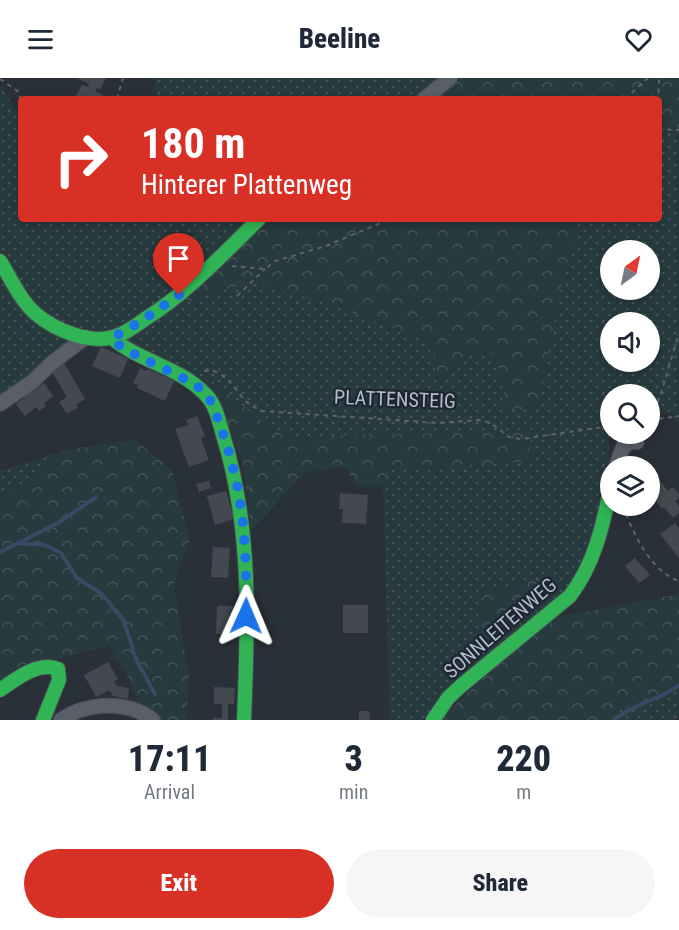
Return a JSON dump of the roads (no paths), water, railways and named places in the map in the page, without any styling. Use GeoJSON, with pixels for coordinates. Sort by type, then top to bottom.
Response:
{"type":"FeatureCollection","features":[{"type":"Feature","properties":{"kind":"street"},"geometry":{"type":"LineString","coordinates":[[428,96],[450,78]]}},
{"type":"Feature","properties":{"kind":"street"},"geometry":{"type":"LineString","coordinates":[[0,261],[26,303],[37,315],[59,329],[86,337],[112,338],[175,298],[215,264],[256,222]]}},
{"type":"Feature","properties":{"kind":"street"},"geometry":{"type":"LineString","coordinates":[[0,404],[32,382],[52,362],[86,337]]}},
{"type":"Feature","properties":{"kind":"street"},"geometry":{"type":"LineString","coordinates":[[112,338],[122,348],[191,382],[211,400],[233,466],[246,541],[244,720]]}},
{"type":"Feature","properties":{"kind":"street","name":"SONNLEITENWEG"},"geometry":{"type":"LineString","coordinates":[[433,720],[448,698],[462,685],[570,596],[592,563],[605,516]]}},
{"type":"Feature","properties":{"kind":"street"},"geometry":{"type":"LineString","coordinates":[[0,690],[44,666],[54,666],[58,669],[59,680],[43,720]]}},
{"type":"Feature","properties":{"kind":"street"},"geometry":{"type":"LineString","coordinates":[[61,720],[80,711],[106,706],[137,711],[153,720]]}},
{"type":"Feature","properties":{"kind":"waterway"},"geometry":{"type":"LineString","coordinates":[[0,552],[58,523],[96,497]]}},
{"type":"Feature","properties":{"kind":"waterway"},"geometry":{"type":"LineString","coordinates":[[18,543],[45,545],[61,553],[77,578],[102,594],[124,621],[136,659],[155,694]]}},
{"type":"Feature","properties":{"kind":"waterway"},"geometry":{"type":"LineString","coordinates":[[614,720],[679,685]]}}]}
